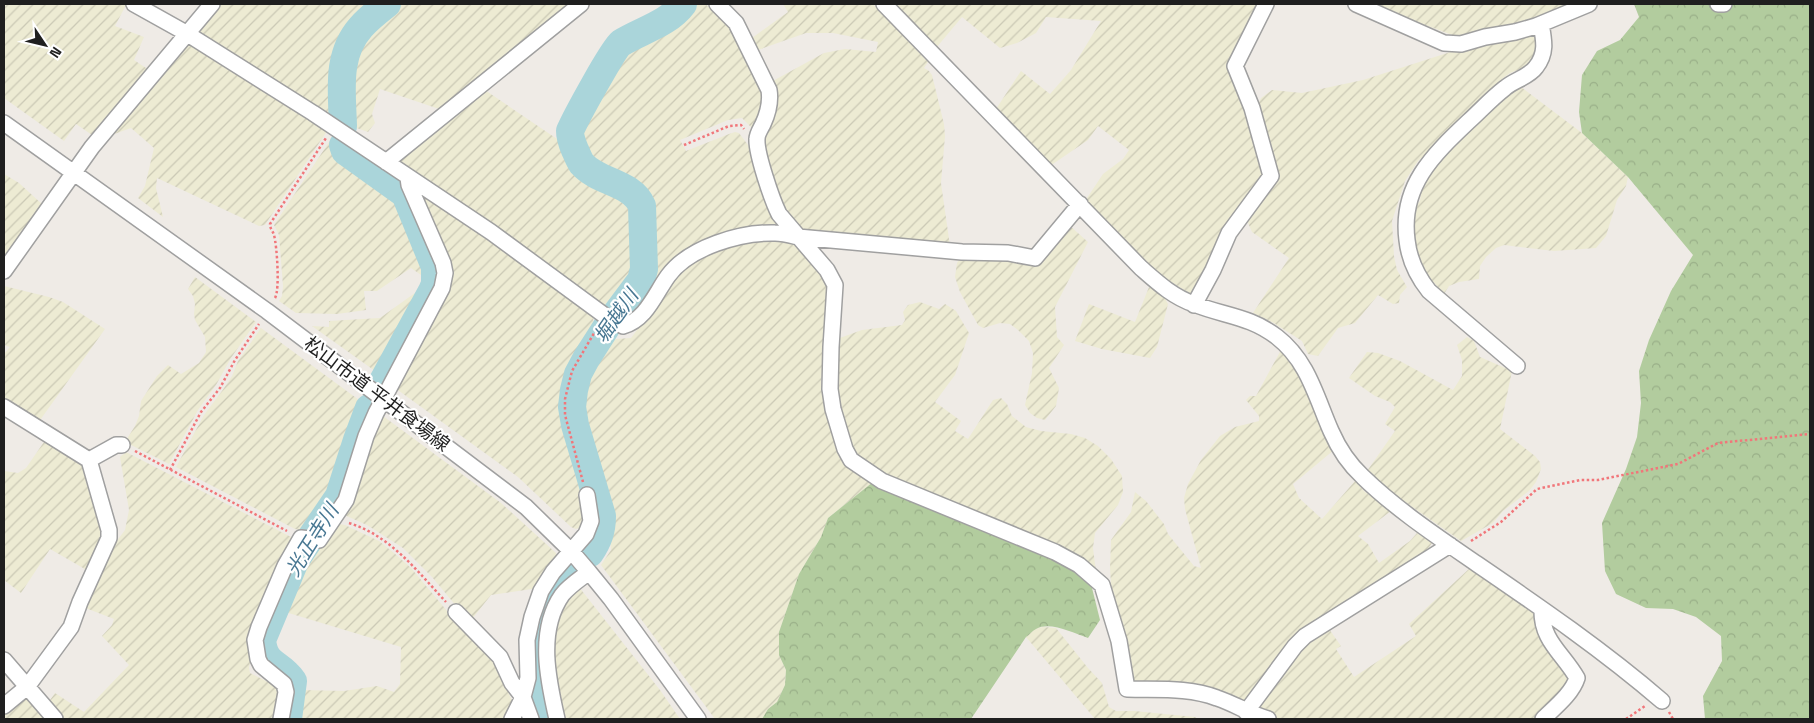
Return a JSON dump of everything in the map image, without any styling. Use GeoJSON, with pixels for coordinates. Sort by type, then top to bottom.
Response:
{"type":"FeatureCollection","features":[{"type":"Feature","properties":{"kind":"street"},"geometry":{"type":"LineString","coordinates":[[134,4],[186,33],[313,113],[491,232],[610,319],[623,326],[639,318],[669,274],[694,254],[734,238],[777,233],[1035,258],[1080,204]]}},
{"type":"Feature","properties":{"kind":"street"},"geometry":{"type":"LineString","coordinates":[[4,271],[92,147],[212,4]]}},
{"type":"Feature","properties":{"kind":"street"},"geometry":{"type":"LineString","coordinates":[[386,162],[581,4]]}},
{"type":"Feature","properties":{"kind":"street"},"geometry":{"type":"LineString","coordinates":[[717,4],[736,23],[769,90],[771,98],[768,110],[756,137],[759,155],[775,206],[779,214],[828,270],[835,285],[830,347],[830,389],[833,409],[844,449],[851,460],[882,481],[1055,552],[1079,565],[1102,585],[1118,641],[1128,689],[1181,690],[1203,694],[1268,719]]}},
{"type":"Feature","properties":{"kind":"street"},"geometry":{"type":"LineString","coordinates":[[884,4],[1141,268],[1177,296],[1194,305],[1250,320],[1278,337],[1290,349],[1311,380],[1331,432],[1340,449],[1360,475],[1378,491],[1542,609],[1662,701]]}},
{"type":"Feature","properties":{"kind":"street"},"geometry":{"type":"LineString","coordinates":[[1194,305],[1213,270],[1229,233],[1271,176],[1252,108],[1235,66],[1266,4]]}},
{"type":"Feature","properties":{"kind":"street"},"geometry":{"type":"LineString","coordinates":[[1356,4],[1444,43],[1461,44],[1541,24],[1590,4]]}},
{"type":"Feature","properties":{"kind":"street"},"geometry":{"type":"LineString","coordinates":[[1718,4],[1724,4]]}},
{"type":"Feature","properties":{"kind":"street"},"geometry":{"type":"LineString","coordinates":[[1517,366],[1429,291],[1419,278],[1413,263],[1405,227],[1408,202],[1414,185],[1442,147],[1505,88],[1515,80],[1526,76],[1535,68],[1541,58],[1545,45],[1541,24]]}},
{"type":"Feature","properties":{"kind":"street","name":"松山市道 平井食場線"},"geometry":{"type":"LineString","coordinates":[[4,123],[267,311],[526,507],[571,551],[698,719]]}},
{"type":"Feature","properties":{"kind":"street"},"geometry":{"type":"LineString","coordinates":[[281,719],[286,692],[284,684],[261,666],[258,659],[255,640],[259,627],[285,566],[307,539],[319,540],[346,500],[366,436],[442,288],[445,273],[443,263],[409,185],[408,178]]}},
{"type":"Feature","properties":{"kind":"street"},"geometry":{"type":"LineString","coordinates":[[4,407],[89,460],[109,530],[109,538],[80,602],[71,627],[27,686],[4,706]]}},
{"type":"Feature","properties":{"kind":"street"},"geometry":{"type":"LineString","coordinates":[[89,460],[116,445],[122,446]]}},
{"type":"Feature","properties":{"kind":"street"},"geometry":{"type":"LineString","coordinates":[[512,719],[523,697],[528,678],[527,640],[532,617],[541,591],[553,572],[586,534],[591,521],[587,495]]}},
{"type":"Feature","properties":{"kind":"street"},"geometry":{"type":"LineString","coordinates":[[1246,712],[1295,646],[1305,636],[1454,547]]}},
{"type":"Feature","properties":{"kind":"street"},"geometry":{"type":"LineString","coordinates":[[544,715],[547,644],[556,605],[564,593],[588,572]]}},
{"type":"Feature","properties":{"kind":"street"},"geometry":{"type":"LineString","coordinates":[[1542,609],[1542,620],[1546,634],[1577,678],[1575,685],[1543,719]]}},
{"type":"Feature","properties":{"kind":"street"},"geometry":{"type":"LineString","coordinates":[[456,612],[500,657],[512,683],[523,697],[544,715]]}},
{"type":"Feature","properties":{"kind":"street"},"geometry":{"type":"LineString","coordinates":[[4,660],[55,719]]}},
{"type":"Feature","properties":{"kind":"path"},"geometry":{"type":"LineString","coordinates":[[684,145],[729,126],[741,125],[749,134],[756,137]]}},
{"type":"Feature","properties":{"kind":"path"},"geometry":{"type":"LineString","coordinates":[[587,495],[565,415],[565,400],[572,371],[610,319]]}},
{"type":"Feature","properties":{"kind":"path"},"geometry":{"type":"LineString","coordinates":[[1454,547],[1501,522],[1538,489],[1580,480],[1598,480],[1678,464],[1718,443],[1810,434]]}},
{"type":"Feature","properties":{"kind":"path"},"geometry":{"type":"LineString","coordinates":[[122,446],[307,539]]}},
{"type":"Feature","properties":{"kind":"path"},"geometry":{"type":"LineString","coordinates":[[333,519],[360,526],[381,538],[398,551],[456,612]]}},
{"type":"Feature","properties":{"kind":"path"},"geometry":{"type":"LineString","coordinates":[[1626,719],[1645,706],[1662,701]]}},
{"type":"Feature","properties":{"kind":"shaded area"},"geometry":{"type":"Polygon","coordinates":[[[4,4],[126,5],[115,26],[144,37],[134,60],[149,70],[95,137],[76,124],[64,141],[4,98],[4,4]]]}},
{"type":"Feature","properties":{"kind":"shaded area"},"geometry":{"type":"Polygon","coordinates":[[[220,4],[379,4],[357,24],[346,39],[337,60],[335,84],[337,117],[328,117],[196,32],[220,4]]]}},
{"type":"Feature","properties":{"kind":"shaded area"},"geometry":{"type":"Polygon","coordinates":[[[394,4],[574,4],[442,110],[380,89],[372,114],[375,123],[368,132],[348,125],[345,77],[348,59],[358,40],[394,4]]]}},
{"type":"Feature","properties":{"kind":"shaded area"},"geometry":{"type":"Polygon","coordinates":[[[691,4],[705,4],[725,19],[763,87],[765,102],[753,129],[742,118],[728,120],[680,140],[686,151],[729,134],[739,133],[748,145],[771,216],[786,229],[709,243],[640,313],[618,320],[646,277],[645,205],[641,195],[626,184],[597,172],[583,160],[573,132],[623,50],[670,26],[691,4]]]}},
{"type":"Feature","properties":{"kind":"shaded area"},"geometry":{"type":"Polygon","coordinates":[[[783,4],[873,4],[928,62],[924,68],[932,75],[944,124],[945,136],[941,183],[950,246],[803,233],[781,210],[763,148],[771,82],[824,53],[845,49],[876,52],[878,42],[833,33],[806,33],[758,50],[752,38],[788,12],[783,4]]]}},
{"type":"Feature","properties":{"kind":"shaded area"},"geometry":{"type":"Polygon","coordinates":[[[894,4],[1260,4],[1233,58],[1268,175],[1194,296],[1158,274],[1085,201],[1103,174],[1123,159],[1129,150],[1098,126],[1088,140],[1050,166],[996,109],[1021,71],[1050,94],[1071,70],[1101,21],[1046,17],[1036,33],[1017,43],[1000,48],[962,17],[936,48],[894,4]]]}},
{"type":"Feature","properties":{"kind":"shaded area"},"geometry":{"type":"Polygon","coordinates":[[[1377,4],[1574,4],[1523,24],[1465,36],[1455,36],[1401,16],[1377,4]]]}},
{"type":"Feature","properties":{"kind":"shaded area"},"geometry":{"type":"Polygon","coordinates":[[[1536,29],[1537,53],[1528,66],[1510,73],[1502,79],[1488,97],[1418,161],[1405,181],[1392,221],[1394,256],[1397,270],[1407,287],[1400,295],[1399,303],[1393,304],[1378,295],[1355,323],[1338,328],[1318,356],[1308,354],[1302,341],[1272,322],[1253,313],[1289,258],[1252,232],[1246,218],[1276,175],[1257,107],[1261,98],[1272,90],[1302,93],[1363,80],[1463,48],[1536,29]]]}},
{"type":"Feature","properties":{"kind":"shaded area"},"geometry":{"type":"Polygon","coordinates":[[[188,43],[243,76],[327,131],[265,225],[259,226],[157,178],[156,188],[163,217],[138,198],[145,186],[154,148],[131,128],[106,137],[188,43]]]}},
{"type":"Feature","properties":{"kind":"shaded area"},"geometry":{"type":"Polygon","coordinates":[[[1521,87],[1582,133],[1628,177],[1626,186],[1617,200],[1606,236],[1596,248],[1554,251],[1504,245],[1496,248],[1486,257],[1480,266],[1479,279],[1459,282],[1449,286],[1444,294],[1421,265],[1415,246],[1412,211],[1420,201],[1422,184],[1440,158],[1506,97],[1521,87]]]}},
{"type":"Feature","properties":{"kind":"shaded area"},"geometry":{"type":"Polygon","coordinates":[[[482,88],[563,143],[570,150],[577,166],[590,182],[597,187],[627,199],[636,208],[639,219],[639,272],[611,312],[393,161],[482,88]]]}},
{"type":"Feature","properties":{"kind":"shaded area"},"geometry":{"type":"Polygon","coordinates":[[[336,137],[339,140],[342,154],[402,198],[431,266],[433,275],[431,282],[411,268],[377,291],[364,291],[366,310],[337,314],[296,313],[279,301],[282,296],[283,286],[279,235],[274,225],[331,139],[336,137]]]}},
{"type":"Feature","properties":{"kind":"shaded area"},"geometry":{"type":"Polygon","coordinates":[[[4,174],[19,183],[43,205],[4,261],[4,174]]]}},
{"type":"Feature","properties":{"kind":"shaded area"},"geometry":{"type":"Polygon","coordinates":[[[416,190],[589,311],[593,317],[594,327],[569,370],[562,399],[561,416],[584,497],[586,518],[581,527],[576,529],[571,527],[518,477],[395,388],[446,293],[416,190]]]}},
{"type":"Feature","properties":{"kind":"shaded area"},"geometry":{"type":"Polygon","coordinates":[[[1069,225],[1088,242],[1055,307],[1057,337],[1064,345],[1049,368],[1059,388],[1056,406],[1045,420],[1037,418],[1030,413],[1025,405],[1032,373],[1033,353],[1029,341],[1010,324],[1000,323],[983,328],[978,325],[960,292],[955,277],[957,263],[960,258],[1036,263],[1069,225]]]}},
{"type":"Feature","properties":{"kind":"shaded area"},"geometry":{"type":"Polygon","coordinates":[[[775,238],[795,243],[825,277],[829,286],[821,383],[838,450],[873,482],[828,518],[821,537],[799,574],[779,632],[779,655],[786,670],[785,685],[777,702],[768,709],[762,719],[715,719],[601,565],[611,550],[608,513],[580,424],[578,396],[589,366],[605,345],[616,339],[631,338],[664,290],[689,262],[730,246],[757,239],[775,238]]]}},
{"type":"Feature","properties":{"kind":"shaded area"},"geometry":{"type":"Polygon","coordinates":[[[195,277],[256,322],[198,410],[169,464],[125,442],[139,416],[141,401],[157,376],[168,365],[181,374],[199,363],[206,352],[205,337],[195,320],[195,304],[193,296],[188,289],[195,277]]]}},
{"type":"Feature","properties":{"kind":"shaded area"},"geometry":{"type":"Polygon","coordinates":[[[426,285],[429,288],[382,376],[312,326],[329,327],[329,321],[380,318],[426,285]]]}},
{"type":"Feature","properties":{"kind":"shaded area"},"geometry":{"type":"Polygon","coordinates":[[[4,286],[63,302],[105,329],[38,423],[4,403],[4,354],[10,347],[4,345],[4,286]]]}},
{"type":"Feature","properties":{"kind":"shaded area"},"geometry":{"type":"Polygon","coordinates":[[[1149,287],[1163,295],[1168,304],[1157,347],[1150,358],[1102,349],[1075,341],[1089,304],[1135,322],[1149,287]]]}},
{"type":"Feature","properties":{"kind":"shaded area"},"geometry":{"type":"Polygon","coordinates":[[[920,302],[939,309],[945,304],[956,311],[969,333],[955,375],[935,402],[961,421],[955,431],[968,439],[993,400],[1001,398],[1007,404],[1012,416],[1026,427],[1085,438],[1098,446],[1111,459],[1122,476],[1123,492],[1118,505],[1095,533],[1093,548],[1096,572],[1062,546],[1052,544],[884,476],[855,457],[837,408],[837,339],[862,330],[902,325],[905,320],[903,312],[908,305],[920,302]]]}},
{"type":"Feature","properties":{"kind":"shaded area"},"geometry":{"type":"Polygon","coordinates":[[[261,328],[359,400],[354,409],[349,446],[334,494],[307,532],[295,529],[176,467],[204,415],[232,376],[238,361],[261,328]]]}},
{"type":"Feature","properties":{"kind":"shaded area"},"geometry":{"type":"Polygon","coordinates":[[[1467,337],[1474,341],[1480,357],[1512,371],[1500,429],[1535,456],[1540,462],[1541,469],[1536,482],[1529,491],[1503,511],[1493,523],[1461,541],[1385,488],[1367,471],[1395,431],[1385,424],[1395,407],[1390,402],[1375,396],[1349,378],[1367,352],[1378,353],[1400,361],[1453,390],[1462,376],[1462,360],[1457,345],[1467,337]]]}},
{"type":"Feature","properties":{"kind":"shaded area"},"geometry":{"type":"Polygon","coordinates":[[[1281,350],[1296,366],[1334,450],[1293,484],[1299,498],[1322,519],[1355,481],[1364,491],[1391,511],[1358,536],[1368,544],[1379,563],[1410,541],[1417,533],[1432,543],[1422,558],[1302,632],[1245,707],[1133,684],[1126,641],[1111,585],[1111,540],[1131,512],[1135,492],[1146,501],[1164,524],[1168,534],[1194,566],[1201,568],[1185,509],[1184,498],[1188,484],[1201,460],[1220,436],[1235,427],[1259,421],[1259,416],[1246,400],[1250,396],[1256,396],[1281,350]]]}},
{"type":"Feature","properties":{"kind":"shaded area"},"geometry":{"type":"Polygon","coordinates":[[[383,416],[501,503],[556,553],[557,557],[538,584],[532,589],[491,595],[472,619],[457,607],[432,577],[403,548],[367,525],[342,514],[380,418],[383,416]]]}},
{"type":"Feature","properties":{"kind":"shaded area"},"geometry":{"type":"Polygon","coordinates":[[[46,439],[87,464],[105,531],[90,572],[50,549],[21,593],[4,580],[4,471],[18,473],[26,468],[46,439]]]}},
{"type":"Feature","properties":{"kind":"shaded area"},"geometry":{"type":"Polygon","coordinates":[[[126,452],[293,538],[251,657],[249,668],[250,673],[280,688],[278,719],[63,719],[48,703],[55,693],[84,712],[129,665],[102,636],[112,625],[114,619],[83,607],[110,550],[125,530],[129,510],[120,457],[126,452]]]}},
{"type":"Feature","properties":{"kind":"shaded area"},"geometry":{"type":"Polygon","coordinates":[[[339,524],[379,541],[394,553],[411,568],[453,618],[490,655],[512,701],[508,719],[298,719],[302,690],[344,691],[377,686],[394,692],[400,684],[401,647],[282,611],[295,574],[304,559],[315,543],[339,524]]]}},
{"type":"Feature","properties":{"kind":"shaded area"},"geometry":{"type":"Polygon","coordinates":[[[1470,568],[1534,612],[1541,637],[1548,651],[1565,671],[1570,681],[1536,719],[1279,719],[1252,710],[1300,644],[1327,626],[1341,646],[1336,649],[1354,677],[1416,636],[1409,624],[1470,568]]]}},
{"type":"Feature","properties":{"kind":"shaded area"},"geometry":{"type":"Polygon","coordinates":[[[579,587],[660,690],[680,719],[562,719],[551,665],[554,628],[567,596],[579,587]]]}},
{"type":"Feature","properties":{"kind":"shaded area"},"geometry":{"type":"Polygon","coordinates":[[[1043,627],[1056,628],[1102,683],[1109,707],[1116,711],[1134,711],[1195,717],[1198,719],[1095,719],[1026,637],[1035,629],[1043,627]]]}},
{"type":"Feature","properties":{"kind":"shaded area"},"geometry":{"type":"Polygon","coordinates":[[[23,695],[45,719],[4,719],[4,712],[23,695]]]}},
{"type":"Feature","properties":{"kind":"green space"},"geometry":{"type":"Polygon","coordinates":[[[1634,4],[1810,4],[1810,719],[1705,719],[1703,696],[1722,661],[1721,636],[1696,617],[1673,609],[1646,608],[1616,594],[1605,571],[1602,523],[1626,469],[1637,437],[1641,403],[1639,371],[1649,340],[1671,291],[1693,255],[1628,177],[1582,133],[1579,112],[1582,75],[1597,51],[1620,40],[1639,17],[1634,4]]]}},
{"type":"Feature","properties":{"kind":"green space"},"geometry":{"type":"Polygon","coordinates":[[[873,482],[1050,555],[1090,580],[1100,620],[1088,638],[1048,626],[1033,631],[1026,637],[971,719],[762,719],[768,709],[777,702],[785,685],[786,670],[779,655],[779,632],[799,574],[821,537],[828,518],[873,482]]]}},
{"type":"Feature","properties":{"kind":"waterway","name":"光正寺川"},"geometry":{"type":"LineString","coordinates":[[343,126],[342,74],[348,49],[361,27],[387,4]]}},
{"type":"Feature","properties":{"kind":"waterway","name":"堀越川"},"geometry":{"type":"LineString","coordinates":[[590,553],[599,536],[602,516],[575,425],[572,407],[574,390],[578,374],[586,359],[609,323],[641,280],[644,269],[642,206],[631,192],[597,175],[582,164],[572,143],[570,131],[586,99],[621,43],[670,17],[683,4]]}},
{"type":"Feature","properties":{"kind":"waterway","name":"光正寺川"},"geometry":{"type":"LineString","coordinates":[[343,145],[345,151],[405,194],[435,267],[435,284],[432,291],[383,381]]}},
{"type":"Feature","properties":{"kind":"waterway","name":"光正寺川"},"geometry":{"type":"LineString","coordinates":[[288,719],[293,681],[283,670],[269,660],[262,640],[295,561],[339,496],[369,408]]}},
{"type":"Feature","properties":{"kind":"waterway","name":"堀越川"},"geometry":{"type":"LineString","coordinates":[[547,719],[540,671],[539,638],[541,622],[555,590],[571,572]]}}]}
